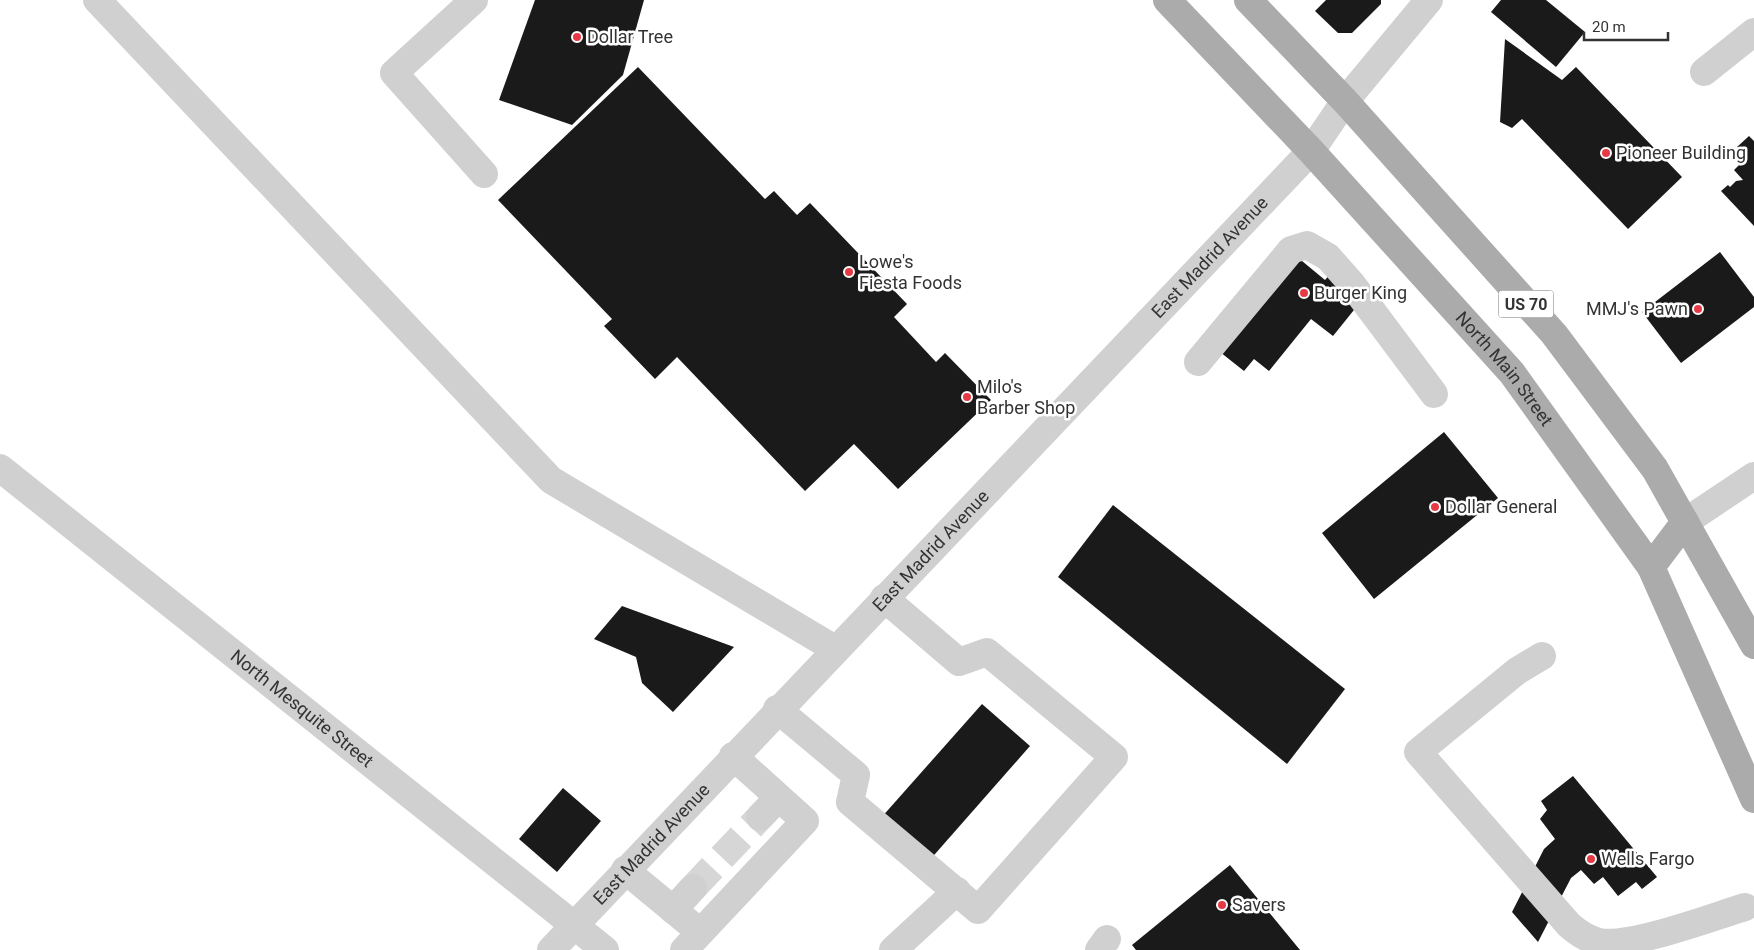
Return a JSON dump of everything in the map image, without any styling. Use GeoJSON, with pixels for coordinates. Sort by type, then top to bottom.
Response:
{"type":"FeatureCollection","features":[{"type":"Feature","properties":{"kind":"main road","name":"North Main Street"},"geometry":{"type":"LineString","coordinates":[[1167,0],[1310,151],[1512,373],[1651,567],[1754,799]]}},
{"type":"Feature","properties":{"kind":"main road","name":"US 70"},"geometry":{"type":"LineString","coordinates":[[1248,0],[1345,101],[1554,334],[1655,469],[1754,645]]}},
{"type":"Feature","properties":{"kind":"main road"},"geometry":{"type":"LineString","coordinates":[[1651,567],[1685,522]]}},
{"type":"Feature","properties":{"kind":"street"},"geometry":{"type":"LineString","coordinates":[[97,0],[552,480],[834,649]]}},
{"type":"Feature","properties":{"kind":"street"},"geometry":{"type":"LineString","coordinates":[[474,0],[394,73],[484,174]]}},
{"type":"Feature","properties":{"kind":"street","name":"East Madrid Avenue"},"geometry":{"type":"LineString","coordinates":[[551,950],[777,709],[1310,151],[1345,101],[1428,0]]}},
{"type":"Feature","properties":{"kind":"street"},"geometry":{"type":"LineString","coordinates":[[1704,72],[1754,32]]}},
{"type":"Feature","properties":{"kind":"street"},"geometry":{"type":"LineString","coordinates":[[1198,362],[1291,250],[1307,245],[1328,256],[1351,283],[1434,394]]}},
{"type":"Feature","properties":{"kind":"street","name":"North Mesquite Street"},"geometry":{"type":"LineString","coordinates":[[0,468],[604,950]]}},
{"type":"Feature","properties":{"kind":"street"},"geometry":{"type":"LineString","coordinates":[[1685,522],[1754,476]]}},
{"type":"Feature","properties":{"kind":"street"},"geometry":{"type":"LineString","coordinates":[[777,709],[856,775],[850,802],[978,910],[1114,756],[987,652],[959,662],[884,598]]}},
{"type":"Feature","properties":{"kind":"street"},"geometry":{"type":"LineString","coordinates":[[1542,656],[1518,671],[1418,752],[1569,925],[1587,938],[1613,943],[1637,939],[1745,907]]}},
{"type":"Feature","properties":{"kind":"street"},"geometry":{"type":"LineString","coordinates":[[625,870],[673,910],[692,941],[805,821],[769,807],[734,756]]}},
{"type":"Feature","properties":{"kind":"street"},"geometry":{"type":"LineString","coordinates":[[673,910],[693,888]]}},
{"type":"Feature","properties":{"kind":"street"},"geometry":{"type":"LineString","coordinates":[[893,950],[957,891]]}},
{"type":"Feature","properties":{"kind":"building","name":"Dollar Tree"},"geometry":{"type":"Polygon","coordinates":[[[535,0],[644,0],[623,75],[572,125],[499,100],[535,0]]]}},
{"type":"Feature","properties":{"kind":"building"},"geometry":{"type":"Polygon","coordinates":[[[1326,0],[1381,0],[1381,4],[1352,33],[1338,33],[1315,11],[1326,0]]]}},
{"type":"Feature","properties":{"kind":"building"},"geometry":{"type":"Polygon","coordinates":[[[1501,0],[1546,0],[1585,32],[1556,67],[1491,12],[1501,0]]]}},
{"type":"Feature","properties":{"kind":"building","name":"Pioneer Building"},"geometry":{"type":"Polygon","coordinates":[[[1505,39],[1562,80],[1576,67],[1682,177],[1628,229],[1522,119],[1512,128],[1500,122],[1505,39]]]}},
{"type":"Feature","properties":{"kind":"building"},"geometry":{"type":"Polygon","coordinates":[[[638,67],[765,199],[774,191],[797,215],[810,203],[907,304],[894,317],[936,362],[945,353],[991,400],[898,489],[854,444],[805,491],[677,357],[655,379],[604,326],[612,319],[498,200],[638,67]]]}},
{"type":"Feature","properties":{"kind":"building"},"geometry":{"type":"Polygon","coordinates":[[[1749,136],[1754,141],[1754,226],[1721,191],[1728,185],[1730,187],[1736,181],[1743,180],[1734,170],[1746,158],[1737,147],[1749,136]]]}},
{"type":"Feature","properties":{"kind":"building","name":"MMJ's Pawn"},"geometry":{"type":"Polygon","coordinates":[[[1720,252],[1754,297],[1754,307],[1681,363],[1642,312],[1720,252]]]}},
{"type":"Feature","properties":{"kind":"building"},"geometry":{"type":"Polygon","coordinates":[[[1296,256],[1325,280],[1330,274],[1362,300],[1333,336],[1311,319],[1269,371],[1254,359],[1244,371],[1220,352],[1296,256]]]}},
{"type":"Feature","properties":{"kind":"building"},"geometry":{"type":"Polygon","coordinates":[[[1444,432],[1498,498],[1374,599],[1322,533],[1444,432]]]}},
{"type":"Feature","properties":{"kind":"building"},"geometry":{"type":"Polygon","coordinates":[[[1113,505],[1345,689],[1287,764],[1058,577],[1113,505]]]}},
{"type":"Feature","properties":{"kind":"building"},"geometry":{"type":"Polygon","coordinates":[[[622,606],[734,647],[673,712],[642,683],[636,657],[594,639],[622,606]]]}},
{"type":"Feature","properties":{"kind":"building"},"geometry":{"type":"Polygon","coordinates":[[[982,704],[1030,746],[928,862],[880,819],[982,704]]]}},
{"type":"Feature","properties":{"kind":"building","name":"Wells Fargo"},"geometry":{"type":"Polygon","coordinates":[[[1573,776],[1657,877],[1642,889],[1636,882],[1618,896],[1603,877],[1594,884],[1581,870],[1571,878],[1538,942],[1512,912],[1544,849],[1555,839],[1540,819],[1547,810],[1541,801],[1573,776]]]}},
{"type":"Feature","properties":{"kind":"building"},"geometry":{"type":"Polygon","coordinates":[[[563,788],[601,821],[557,872],[519,839],[563,788]]]}},
{"type":"Feature","properties":{"kind":"building","name":"Savers"},"geometry":{"type":"Polygon","coordinates":[[[1230,865],[1300,950],[1136,950],[1132,945],[1230,865]]]}},
{"type":"Feature","properties":{"kind":"tunnel"},"geometry":{"type":"LineString","coordinates":[[693,888],[760,817]]}},
{"type":"Feature","properties":{"kind":"place","name":"Dollar Tree"},"geometry":{"type":"Point","coordinates":[577,37]}},
{"type":"Feature","properties":{"kind":"place","name":"Pioneer Building"},"geometry":{"type":"Point","coordinates":[1606,153]}},
{"type":"Feature","properties":{"kind":"place","name":"Lowe's Fiesta Foods"},"geometry":{"type":"Point","coordinates":[849,272]}},
{"type":"Feature","properties":{"kind":"place","name":"Burger King"},"geometry":{"type":"Point","coordinates":[1304,293]}},
{"type":"Feature","properties":{"kind":"place","name":"MMJ's Pawn"},"geometry":{"type":"Point","coordinates":[1698,309]}},
{"type":"Feature","properties":{"kind":"place","name":"Milo's Barber Shop"},"geometry":{"type":"Point","coordinates":[967,397]}},
{"type":"Feature","properties":{"kind":"place","name":"Dollar General"},"geometry":{"type":"Point","coordinates":[1435,507]}},
{"type":"Feature","properties":{"kind":"place","name":"Wells Fargo"},"geometry":{"type":"Point","coordinates":[1591,859]}},
{"type":"Feature","properties":{"kind":"place","name":"Savers"},"geometry":{"type":"Point","coordinates":[1222,905]}}]}
